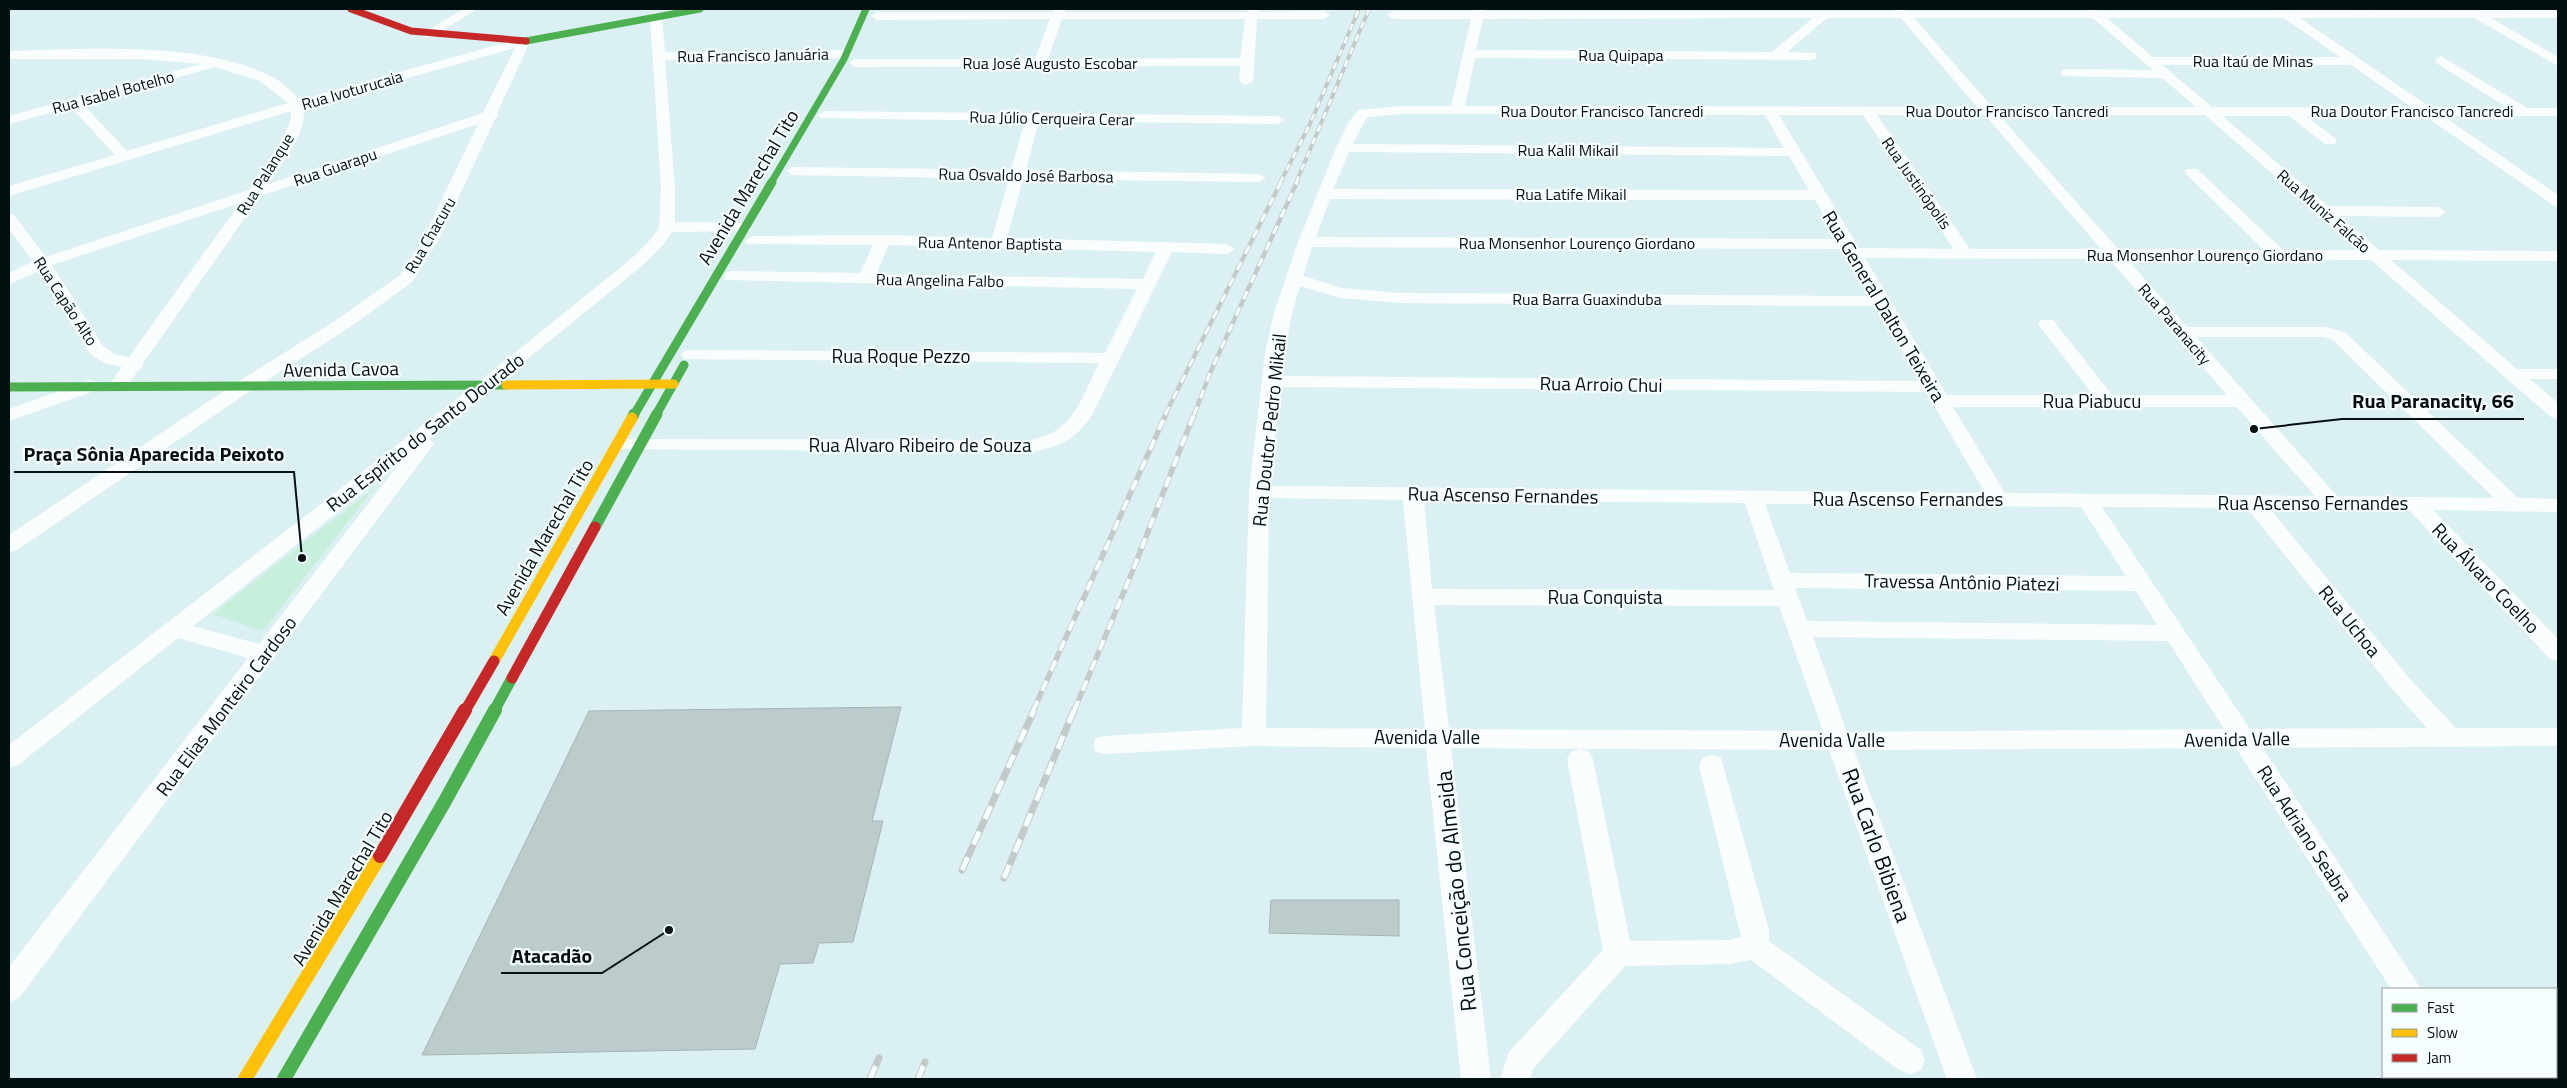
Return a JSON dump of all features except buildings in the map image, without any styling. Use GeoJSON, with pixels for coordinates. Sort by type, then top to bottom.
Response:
{"type":"FeatureCollection","features":[{"type":"Feature","properties":{"kind":"main road"},"geometry":{"type":"LineString","coordinates":[[351,9],[396,26],[428,34],[508,38],[522,42]]}},
{"type":"Feature","properties":{"kind":"main road","name":"Rua Ivoturucaia"},"geometry":{"type":"LineString","coordinates":[[522,42],[700,9]]}},
{"type":"Feature","properties":{"kind":"main road","name":"Avenida Marechal Tito"},"geometry":{"type":"LineString","coordinates":[[823,119],[850,58],[866,9]]}},
{"type":"Feature","properties":{"kind":"main road","name":"Avenida Marechal Tito"},"geometry":{"type":"LineString","coordinates":[[245,1079],[296,998],[414,801],[652,384],[748,234],[811,117],[850,58],[862,47]]}},
{"type":"Feature","properties":{"kind":"main road","name":"Avenida Marechal Tito"},"geometry":{"type":"LineString","coordinates":[[791,175],[802,155]]}},
{"type":"Feature","properties":{"kind":"main road","name":"Avenida Marechal Tito"},"geometry":{"type":"LineString","coordinates":[[736,269],[748,234],[762,225]]}},
{"type":"Feature","properties":{"kind":"main road","name":"Avenida Marechal Tito"},"geometry":{"type":"LineString","coordinates":[[284,1079],[445,801],[692,350]]}},
{"type":"Feature","properties":{"kind":"main road","name":"Avenida Cavoa"},"geometry":{"type":"LineString","coordinates":[[9,387],[674,384]]}},
{"type":"Feature","properties":{"kind":"street"},"geometry":{"type":"LineString","coordinates":[[428,34],[471,9]]}},
{"type":"Feature","properties":{"kind":"street"},"geometry":{"type":"LineString","coordinates":[[2548,9],[2558,14]]}},
{"type":"Feature","properties":{"kind":"street"},"geometry":{"type":"LineString","coordinates":[[1394,15],[1478,12],[1825,14],[2283,11],[2471,11],[2558,14]]}},
{"type":"Feature","properties":{"kind":"street"},"geometry":{"type":"LineString","coordinates":[[2283,11],[2558,202]]}},
{"type":"Feature","properties":{"kind":"street"},"geometry":{"type":"LineString","coordinates":[[2471,11],[2558,62]]}},
{"type":"Feature","properties":{"kind":"street"},"geometry":{"type":"LineString","coordinates":[[876,17],[997,12],[1252,12],[1324,15]]}},
{"type":"Feature","properties":{"kind":"street"},"geometry":{"type":"LineString","coordinates":[[1246,81],[1246,62],[1252,12]]}},
{"type":"Feature","properties":{"kind":"street"},"geometry":{"type":"LineString","coordinates":[[1457,110],[1478,12]]}},
{"type":"Feature","properties":{"kind":"street","name":"Rua Paranacity"},"geometry":{"type":"LineString","coordinates":[[1902,12],[2332,503]]}},
{"type":"Feature","properties":{"kind":"street","name":"Rua Muniz Falcão"},"geometry":{"type":"LineString","coordinates":[[2093,12],[2558,413]]}},
{"type":"Feature","properties":{"kind":"street"},"geometry":{"type":"LineString","coordinates":[[1040,63],[1059,13]]}},
{"type":"Feature","properties":{"kind":"street"},"geometry":{"type":"LineString","coordinates":[[1774,56],[1825,14]]}},
{"type":"Feature","properties":{"kind":"street"},"geometry":{"type":"LineString","coordinates":[[656,17],[668,188],[667,227]]}},
{"type":"Feature","properties":{"kind":"street","name":"Rua Ivoturucaia"},"geometry":{"type":"LineString","coordinates":[[9,191],[297,105],[522,42]]}},
{"type":"Feature","properties":{"kind":"street","name":"Rua Chacuru"},"geometry":{"type":"LineString","coordinates":[[14,540],[243,387],[344,323],[406,278],[430,241],[492,115],[520,51],[522,42]]}},
{"type":"Feature","properties":{"kind":"street","name":"Rua Quipapa"},"geometry":{"type":"LineString","coordinates":[[1468,54],[1811,56]]}},
{"type":"Feature","properties":{"kind":"street"},"geometry":{"type":"LineString","coordinates":[[9,55],[139,56],[218,63],[266,79],[297,105]]}},
{"type":"Feature","properties":{"kind":"street","name":"Rua Francisco Januária"},"geometry":{"type":"LineString","coordinates":[[660,56],[850,58]]}},
{"type":"Feature","properties":{"kind":"street","name":"Rua José Augusto Escobar"},"geometry":{"type":"LineString","coordinates":[[850,58],[1040,63],[1246,62]]}},
{"type":"Feature","properties":{"kind":"street"},"geometry":{"type":"LineString","coordinates":[[2441,60],[2524,112]]}},
{"type":"Feature","properties":{"kind":"street","name":"Rua Itaú de Minas"},"geometry":{"type":"LineString","coordinates":[[2151,61],[2356,61]]}},
{"type":"Feature","properties":{"kind":"street","name":"Rua Isabel Botelho"},"geometry":{"type":"LineString","coordinates":[[9,120],[218,63]]}},
{"type":"Feature","properties":{"kind":"street"},"geometry":{"type":"LineString","coordinates":[[2067,73],[2166,74]]}},
{"type":"Feature","properties":{"kind":"street"},"geometry":{"type":"LineString","coordinates":[[74,102],[125,157]]}},
{"type":"Feature","properties":{"kind":"street","name":"Rua Palanque"},"geometry":{"type":"LineString","coordinates":[[118,386],[136,364],[288,142],[298,119],[297,105]]}},
{"type":"Feature","properties":{"kind":"street","name":"Rua Doutor Pedro Mikail"},"geometry":{"type":"LineString","coordinates":[[1254,737],[1258,492],[1270,381],[1276,345],[1306,242],[1354,123],[1363,113],[1385,110],[1457,110]]}},
{"type":"Feature","properties":{"kind":"street","name":"Rua Doutor Francisco Tancredi"},"geometry":{"type":"LineString","coordinates":[[1457,110],[2558,112]]}},
{"type":"Feature","properties":{"kind":"street","name":"Rua General Dalton Teixeira"},"geometry":{"type":"LineString","coordinates":[[1770,110],[1818,195],[1999,500]]}},
{"type":"Feature","properties":{"kind":"street","name":"Rua Justinópolis"},"geometry":{"type":"LineString","coordinates":[[1867,111],[1966,254]]}},
{"type":"Feature","properties":{"kind":"street"},"geometry":{"type":"LineString","coordinates":[[2292,111],[2330,142]]}},
{"type":"Feature","properties":{"kind":"street","name":"Rua Guarapu"},"geometry":{"type":"LineString","coordinates":[[9,279],[42,263],[492,115]]}},
{"type":"Feature","properties":{"kind":"street"},"geometry":{"type":"LineString","coordinates":[[998,244],[1034,118]]}},
{"type":"Feature","properties":{"kind":"street","name":"Rua Júlio Cerqueira Cerar"},"geometry":{"type":"LineString","coordinates":[[823,119],[1278,120]]}},
{"type":"Feature","properties":{"kind":"street","name":"Rua Kalil Mikail"},"geometry":{"type":"LineString","coordinates":[[1343,148],[1793,152]]}},
{"type":"Feature","properties":{"kind":"street"},"geometry":{"type":"LineString","coordinates":[[2192,172],[2279,255]]}},
{"type":"Feature","properties":{"kind":"street","name":"Rua Osvaldo José Barbosa"},"geometry":{"type":"LineString","coordinates":[[791,175],[1259,178]]}},
{"type":"Feature","properties":{"kind":"street"},"geometry":{"type":"LineString","coordinates":[[2531,183],[2558,183]]}},
{"type":"Feature","properties":{"kind":"street","name":"Rua Latife Mikail"},"geometry":{"type":"LineString","coordinates":[[1324,194],[1818,195]]}},
{"type":"Feature","properties":{"kind":"street"},"geometry":{"type":"LineString","coordinates":[[2324,211],[2438,212]]}},
{"type":"Feature","properties":{"kind":"street","name":"Rua Capão Alto"},"geometry":{"type":"LineString","coordinates":[[9,218],[42,263],[96,350],[110,360],[136,364]]}},
{"type":"Feature","properties":{"kind":"street","name":"Rua Antenor Baptista"},"geometry":{"type":"LineString","coordinates":[[667,227],[748,234],[883,240],[1227,248]]}},
{"type":"Feature","properties":{"kind":"street","name":"Rua Espírito do Santo Dourado"},"geometry":{"type":"LineString","coordinates":[[9,758],[488,384],[637,262],[658,241],[667,227]]}},
{"type":"Feature","properties":{"kind":"street"},"geometry":{"type":"LineString","coordinates":[[866,278],[883,240]]}},
{"type":"Feature","properties":{"kind":"street","name":"Rua Monsenhor Lourenço Giordano"},"geometry":{"type":"LineString","coordinates":[[1306,242],[1850,249],[1966,254],[2558,256]]}},
{"type":"Feature","properties":{"kind":"street","name":"Rua Alvaro Ribeiro de Souza"},"geometry":{"type":"LineString","coordinates":[[617,445],[1043,444],[1064,438],[1073,430],[1112,358],[1167,247]]}},
{"type":"Feature","properties":{"kind":"street","name":"Rua Angelina Falbo"},"geometry":{"type":"LineString","coordinates":[[736,269],[866,278],[1149,284]]}},
{"type":"Feature","properties":{"kind":"street","name":"Rua Barra Guaxinduba"},"geometry":{"type":"LineString","coordinates":[[1295,279],[1341,293],[1401,298],[1881,301]]}},
{"type":"Feature","properties":{"kind":"street"},"geometry":{"type":"LineString","coordinates":[[2047,324],[2107,401]]}},
{"type":"Feature","properties":{"kind":"street"},"geometry":{"type":"LineString","coordinates":[[2183,332],[2333,334],[2339,336],[2512,504]]}},
{"type":"Feature","properties":{"kind":"street","name":"Rua Roque Pezzo"},"geometry":{"type":"LineString","coordinates":[[692,350],[1112,358]]}},
{"type":"Feature","properties":{"kind":"street"},"geometry":{"type":"LineString","coordinates":[[2512,374],[2558,374]]}},
{"type":"Feature","properties":{"kind":"street","name":"Rua Arroio Chui"},"geometry":{"type":"LineString","coordinates":[[1270,381],[1937,394]]}},
{"type":"Feature","properties":{"kind":"street"},"geometry":{"type":"LineString","coordinates":[[9,415],[90,386]]}},
{"type":"Feature","properties":{"kind":"street","name":"Rua Piabucu"},"geometry":{"type":"LineString","coordinates":[[1937,394],[2107,401],[2243,401]]}},
{"type":"Feature","properties":{"kind":"street","name":"Rua Elias Monteiro Cardoso"},"geometry":{"type":"LineString","coordinates":[[9,989],[266,654],[441,421]]}},
{"type":"Feature","properties":{"kind":"street","name":"Rua Ascenso Fernandes"},"geometry":{"type":"LineString","coordinates":[[1258,492],[2558,505]]}},
{"type":"Feature","properties":{"kind":"street","name":"Rua Conceição do Almeida"},"geometry":{"type":"LineString","coordinates":[[1413,494],[1422,597],[1476,1079]]}},
{"type":"Feature","properties":{"kind":"street","name":"Rua Carlo Bibiena"},"geometry":{"type":"LineString","coordinates":[[1753,498],[1798,629],[1962,1079]]}},
{"type":"Feature","properties":{"kind":"street","name":"Rua Adriano Seabra"},"geometry":{"type":"LineString","coordinates":[[2088,501],[2406,988]]}},
{"type":"Feature","properties":{"kind":"street","name":"Rua Uchoa"},"geometry":{"type":"LineString","coordinates":[[2253,502],[2402,684],[2448,736]]}},
{"type":"Feature","properties":{"kind":"street","name":"Rua Álvaro Coelho"},"geometry":{"type":"LineString","coordinates":[[2415,504],[2558,653]]}},
{"type":"Feature","properties":{"kind":"street","name":"Travessa Antônio Piatezi"},"geometry":{"type":"LineString","coordinates":[[1785,589],[2142,584]]}},
{"type":"Feature","properties":{"kind":"street","name":"Rua Conquista"},"geometry":{"type":"LineString","coordinates":[[1422,597],[1785,589]]}},
{"type":"Feature","properties":{"kind":"street"},"geometry":{"type":"LineString","coordinates":[[172,629],[266,654]]}},
{"type":"Feature","properties":{"kind":"street"},"geometry":{"type":"LineString","coordinates":[[1798,629],[2174,633]]}},
{"type":"Feature","properties":{"kind":"street","name":"Avenida Valle"},"geometry":{"type":"LineString","coordinates":[[1105,744],[1254,737],[1839,741],[2448,736],[2558,737]]}},
{"type":"Feature","properties":{"kind":"street"},"geometry":{"type":"LineString","coordinates":[[1580,759],[1618,954]]}},
{"type":"Feature","properties":{"kind":"street"},"geometry":{"type":"LineString","coordinates":[[1712,765],[1755,930],[1754,947]]}},
{"type":"Feature","properties":{"kind":"street"},"geometry":{"type":"LineString","coordinates":[[1515,1079],[1520,1062],[1618,954],[1729,952],[1754,947],[1910,1060]]}},
{"type":"Feature","properties":{"kind":"green space"},"geometry":{"type":"Polygon","coordinates":[[[375,487],[263,631],[215,615],[215,612],[375,487]]]}},
{"type":"Feature","properties":{"kind":"railway"},"geometry":{"type":"LineString","coordinates":[[1280,183],[1310,124],[1359,9]]}},
{"type":"Feature","properties":{"kind":"railway"},"geometry":{"type":"LineString","coordinates":[[1296,183],[1369,9]]}},
{"type":"Feature","properties":{"kind":"railway"},"geometry":{"type":"LineString","coordinates":[[1165,415],[1281,182]]}},
{"type":"Feature","properties":{"kind":"railway"},"geometry":{"type":"LineString","coordinates":[[1194,415],[1210,373],[1297,182]]}},
{"type":"Feature","properties":{"kind":"railway"},"geometry":{"type":"LineString","coordinates":[[1033,711],[1166,414]]}},
{"type":"Feature","properties":{"kind":"railway"},"geometry":{"type":"LineString","coordinates":[[1074,711],[1133,570],[1194,414]]}},
{"type":"Feature","properties":{"kind":"railway"},"geometry":{"type":"LineString","coordinates":[[962,870],[1034,710]]}},
{"type":"Feature","properties":{"kind":"railway"},"geometry":{"type":"LineString","coordinates":[[1004,878],[1074,710]]}},
{"type":"Feature","properties":{"kind":"railway"},"geometry":{"type":"LineString","coordinates":[[870,1079],[879,1058]]}},
{"type":"Feature","properties":{"kind":"railway"},"geometry":{"type":"LineString","coordinates":[[918,1079],[925,1062]]}},
{"type":"Feature","properties":{"kind":"traffic: fast"},"geometry":{"type":"LineString","coordinates":[[526,41],[700,9]]}},
{"type":"Feature","properties":{"kind":"traffic: fast"},"geometry":{"type":"LineString","coordinates":[[632,418],[844,59],[860,27],[866,9]]}},
{"type":"Feature","properties":{"kind":"traffic: fast"},"geometry":{"type":"LineString","coordinates":[[595,527],[684,365]]}},
{"type":"Feature","properties":{"kind":"traffic: fast"},"geometry":{"type":"LineString","coordinates":[[9,387],[506,385]]}},
{"type":"Feature","properties":{"kind":"traffic: fast"},"geometry":{"type":"LineString","coordinates":[[284,1079],[445,801],[512,678]]}},
{"type":"Feature","properties":{"kind":"traffic: slow"},"geometry":{"type":"LineString","coordinates":[[506,385],[674,384]]}},
{"type":"Feature","properties":{"kind":"traffic: slow"},"geometry":{"type":"LineString","coordinates":[[494,661],[632,418]]}},
{"type":"Feature","properties":{"kind":"traffic: slow"},"geometry":{"type":"LineString","coordinates":[[245,1079],[380,856]]}},
{"type":"Feature","properties":{"kind":"traffic: jam"},"geometry":{"type":"LineString","coordinates":[[351,9],[411,31],[526,41]]}},
{"type":"Feature","properties":{"kind":"traffic: jam"},"geometry":{"type":"LineString","coordinates":[[512,678],[595,527]]}},
{"type":"Feature","properties":{"kind":"traffic: jam"},"geometry":{"type":"LineString","coordinates":[[380,856],[494,661]]}},
{"type":"Feature","properties":{"kind":"place","name":"Rua Paranacity, 66"},"geometry":{"type":"Point","coordinates":[2254,429]}},
{"type":"Feature","properties":{"kind":"place","name":"Praça Sônia Aparecida Peixoto"},"geometry":{"type":"Point","coordinates":[302,558]}},
{"type":"Feature","properties":{"kind":"place","name":"Atacadão"},"geometry":{"type":"Point","coordinates":[669,930]}}]}
